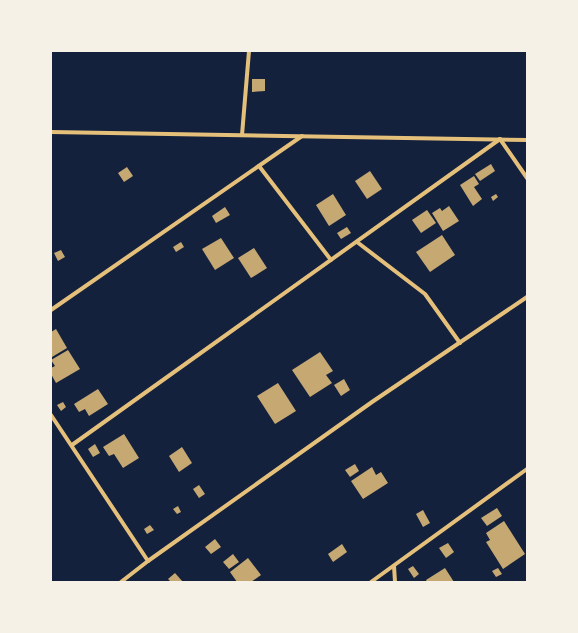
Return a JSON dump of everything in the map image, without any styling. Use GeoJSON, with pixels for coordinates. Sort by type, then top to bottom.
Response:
{"type":"FeatureCollection","features":[{"type":"Feature","properties":{"kind":"street"},"geometry":{"type":"LineString","coordinates":[[242,135],[249,51]]}},
{"type":"Feature","properties":{"kind":"street"},"geometry":{"type":"LineString","coordinates":[[51,132],[527,140]]}},
{"type":"Feature","properties":{"kind":"street"},"geometry":{"type":"LineString","coordinates":[[51,310],[303,136]]}},
{"type":"Feature","properties":{"kind":"street"},"geometry":{"type":"LineString","coordinates":[[500,139],[527,178]]}},
{"type":"Feature","properties":{"kind":"street"},"geometry":{"type":"LineString","coordinates":[[72,445],[500,139]]}},
{"type":"Feature","properties":{"kind":"street"},"geometry":{"type":"LineString","coordinates":[[259,166],[332,260]]}},
{"type":"Feature","properties":{"kind":"street"},"geometry":{"type":"LineString","coordinates":[[357,242],[425,294],[460,343]]}},
{"type":"Feature","properties":{"kind":"street"},"geometry":{"type":"LineString","coordinates":[[121,582],[148,561],[372,402],[527,297]]}},
{"type":"Feature","properties":{"kind":"street"},"geometry":{"type":"LineString","coordinates":[[51,415],[148,561]]}},
{"type":"Feature","properties":{"kind":"street"},"geometry":{"type":"LineString","coordinates":[[371,582],[527,469]]}},
{"type":"Feature","properties":{"kind":"street"},"geometry":{"type":"LineString","coordinates":[[394,566],[395,582]]}},
{"type":"Feature","properties":{"kind":"building"},"geometry":{"type":"Polygon","coordinates":[[[252,79],[265,79],[265,91],[252,92],[252,79]]]}},
{"type":"Feature","properties":{"kind":"building"},"geometry":{"type":"Polygon","coordinates":[[[491,164],[495,171],[480,181],[475,174],[491,164]]]}},
{"type":"Feature","properties":{"kind":"building"},"geometry":{"type":"Polygon","coordinates":[[[127,167],[133,176],[124,182],[118,173],[127,167]]]}},
{"type":"Feature","properties":{"kind":"building"},"geometry":{"type":"Polygon","coordinates":[[[370,171],[382,189],[367,199],[355,181],[370,171]]]}},
{"type":"Feature","properties":{"kind":"building"},"geometry":{"type":"Polygon","coordinates":[[[474,176],[479,184],[474,187],[482,199],[473,206],[460,185],[474,176]]]}},
{"type":"Feature","properties":{"kind":"building"},"geometry":{"type":"Polygon","coordinates":[[[333,194],[346,215],[329,226],[316,205],[333,194]]]}},
{"type":"Feature","properties":{"kind":"building"},"geometry":{"type":"Polygon","coordinates":[[[496,194],[498,197],[493,201],[491,197],[496,194]]]}},
{"type":"Feature","properties":{"kind":"building"},"geometry":{"type":"Polygon","coordinates":[[[449,206],[459,221],[443,231],[432,213],[440,208],[442,211],[449,206]]]}},
{"type":"Feature","properties":{"kind":"building"},"geometry":{"type":"Polygon","coordinates":[[[225,207],[230,215],[216,223],[212,216],[225,207]]]}},
{"type":"Feature","properties":{"kind":"building"},"geometry":{"type":"Polygon","coordinates":[[[427,210],[436,223],[421,233],[412,220],[427,210]]]}},
{"type":"Feature","properties":{"kind":"building"},"geometry":{"type":"Polygon","coordinates":[[[347,227],[351,233],[341,239],[337,233],[347,227]]]}},
{"type":"Feature","properties":{"kind":"building"},"geometry":{"type":"Polygon","coordinates":[[[442,235],[455,255],[430,272],[416,252],[442,235]]]}},
{"type":"Feature","properties":{"kind":"building"},"geometry":{"type":"Polygon","coordinates":[[[221,238],[234,258],[215,270],[202,249],[221,238]]]}},
{"type":"Feature","properties":{"kind":"building"},"geometry":{"type":"Polygon","coordinates":[[[181,242],[184,247],[176,252],[173,247],[181,242]]]}},
{"type":"Feature","properties":{"kind":"building"},"geometry":{"type":"Polygon","coordinates":[[[254,248],[267,268],[251,278],[238,258],[254,248]]]}},
{"type":"Feature","properties":{"kind":"building"},"geometry":{"type":"Polygon","coordinates":[[[61,250],[65,257],[58,261],[54,253],[61,250]]]}},
{"type":"Feature","properties":{"kind":"building"},"geometry":{"type":"Polygon","coordinates":[[[56,329],[67,348],[52,357],[51,332],[56,329]]]}},
{"type":"Feature","properties":{"kind":"building"},"geometry":{"type":"Polygon","coordinates":[[[68,350],[80,369],[56,383],[51,374],[51,368],[55,366],[51,360],[68,350]]]}},
{"type":"Feature","properties":{"kind":"building"},"geometry":{"type":"Polygon","coordinates":[[[320,352],[333,371],[326,375],[332,383],[310,397],[292,370],[320,352]]]}},
{"type":"Feature","properties":{"kind":"building"},"geometry":{"type":"Polygon","coordinates":[[[344,379],[350,390],[341,396],[334,385],[344,379]]]}},
{"type":"Feature","properties":{"kind":"building"},"geometry":{"type":"Polygon","coordinates":[[[278,383],[296,411],[275,424],[257,396],[278,383]]]}},
{"type":"Feature","properties":{"kind":"building"},"geometry":{"type":"Polygon","coordinates":[[[98,389],[108,404],[89,416],[85,409],[79,412],[74,404],[98,389]]]}},
{"type":"Feature","properties":{"kind":"building"},"geometry":{"type":"Polygon","coordinates":[[[63,402],[66,407],[61,411],[57,405],[63,402]]]}},
{"type":"Feature","properties":{"kind":"building"},"geometry":{"type":"Polygon","coordinates":[[[124,434],[139,458],[123,468],[114,454],[109,456],[103,447],[124,434]]]}},
{"type":"Feature","properties":{"kind":"building"},"geometry":{"type":"Polygon","coordinates":[[[95,444],[100,453],[93,457],[88,449],[95,444]]]}},
{"type":"Feature","properties":{"kind":"building"},"geometry":{"type":"Polygon","coordinates":[[[182,447],[192,463],[179,472],[169,456],[182,447]]]}},
{"type":"Feature","properties":{"kind":"building"},"geometry":{"type":"Polygon","coordinates":[[[355,464],[359,471],[350,477],[345,470],[355,464]]]}},
{"type":"Feature","properties":{"kind":"building"},"geometry":{"type":"Polygon","coordinates":[[[372,467],[376,475],[381,472],[388,483],[363,499],[351,481],[372,467]]]}},
{"type":"Feature","properties":{"kind":"building"},"geometry":{"type":"Polygon","coordinates":[[[199,485],[205,494],[199,498],[193,489],[199,485]]]}},
{"type":"Feature","properties":{"kind":"building"},"geometry":{"type":"Polygon","coordinates":[[[178,506],[181,512],[177,514],[173,509],[178,506]]]}},
{"type":"Feature","properties":{"kind":"building"},"geometry":{"type":"Polygon","coordinates":[[[497,508],[502,516],[487,526],[481,518],[497,508]]]}},
{"type":"Feature","properties":{"kind":"building"},"geometry":{"type":"Polygon","coordinates":[[[423,510],[430,523],[423,527],[416,514],[423,510]]]}},
{"type":"Feature","properties":{"kind":"building"},"geometry":{"type":"Polygon","coordinates":[[[504,521],[525,554],[503,569],[486,542],[490,540],[486,533],[504,521]]]}},
{"type":"Feature","properties":{"kind":"building"},"geometry":{"type":"Polygon","coordinates":[[[150,525],[154,530],[147,534],[144,529],[150,525]]]}},
{"type":"Feature","properties":{"kind":"building"},"geometry":{"type":"Polygon","coordinates":[[[215,539],[221,547],[211,554],[205,547],[215,539]]]}},
{"type":"Feature","properties":{"kind":"building"},"geometry":{"type":"Polygon","coordinates":[[[448,543],[454,552],[446,558],[439,548],[448,543]]]}},
{"type":"Feature","properties":{"kind":"building"},"geometry":{"type":"Polygon","coordinates":[[[342,544],[347,552],[333,562],[328,554],[342,544]]]}},
{"type":"Feature","properties":{"kind":"building"},"geometry":{"type":"Polygon","coordinates":[[[233,554],[239,562],[229,569],[223,562],[233,554]]]}},
{"type":"Feature","properties":{"kind":"building"},"geometry":{"type":"Polygon","coordinates":[[[248,558],[261,575],[251,582],[237,582],[230,572],[248,558]]]}},
{"type":"Feature","properties":{"kind":"building"},"geometry":{"type":"Polygon","coordinates":[[[413,566],[419,574],[414,578],[408,569],[413,566]]]}},
{"type":"Feature","properties":{"kind":"building"},"geometry":{"type":"Polygon","coordinates":[[[445,568],[454,582],[427,582],[426,580],[445,568]]]}},
{"type":"Feature","properties":{"kind":"building"},"geometry":{"type":"Polygon","coordinates":[[[498,568],[502,574],[496,577],[492,571],[498,568]]]}},
{"type":"Feature","properties":{"kind":"building"},"geometry":{"type":"Polygon","coordinates":[[[175,573],[183,582],[171,582],[168,579],[175,573]]]}}]}
